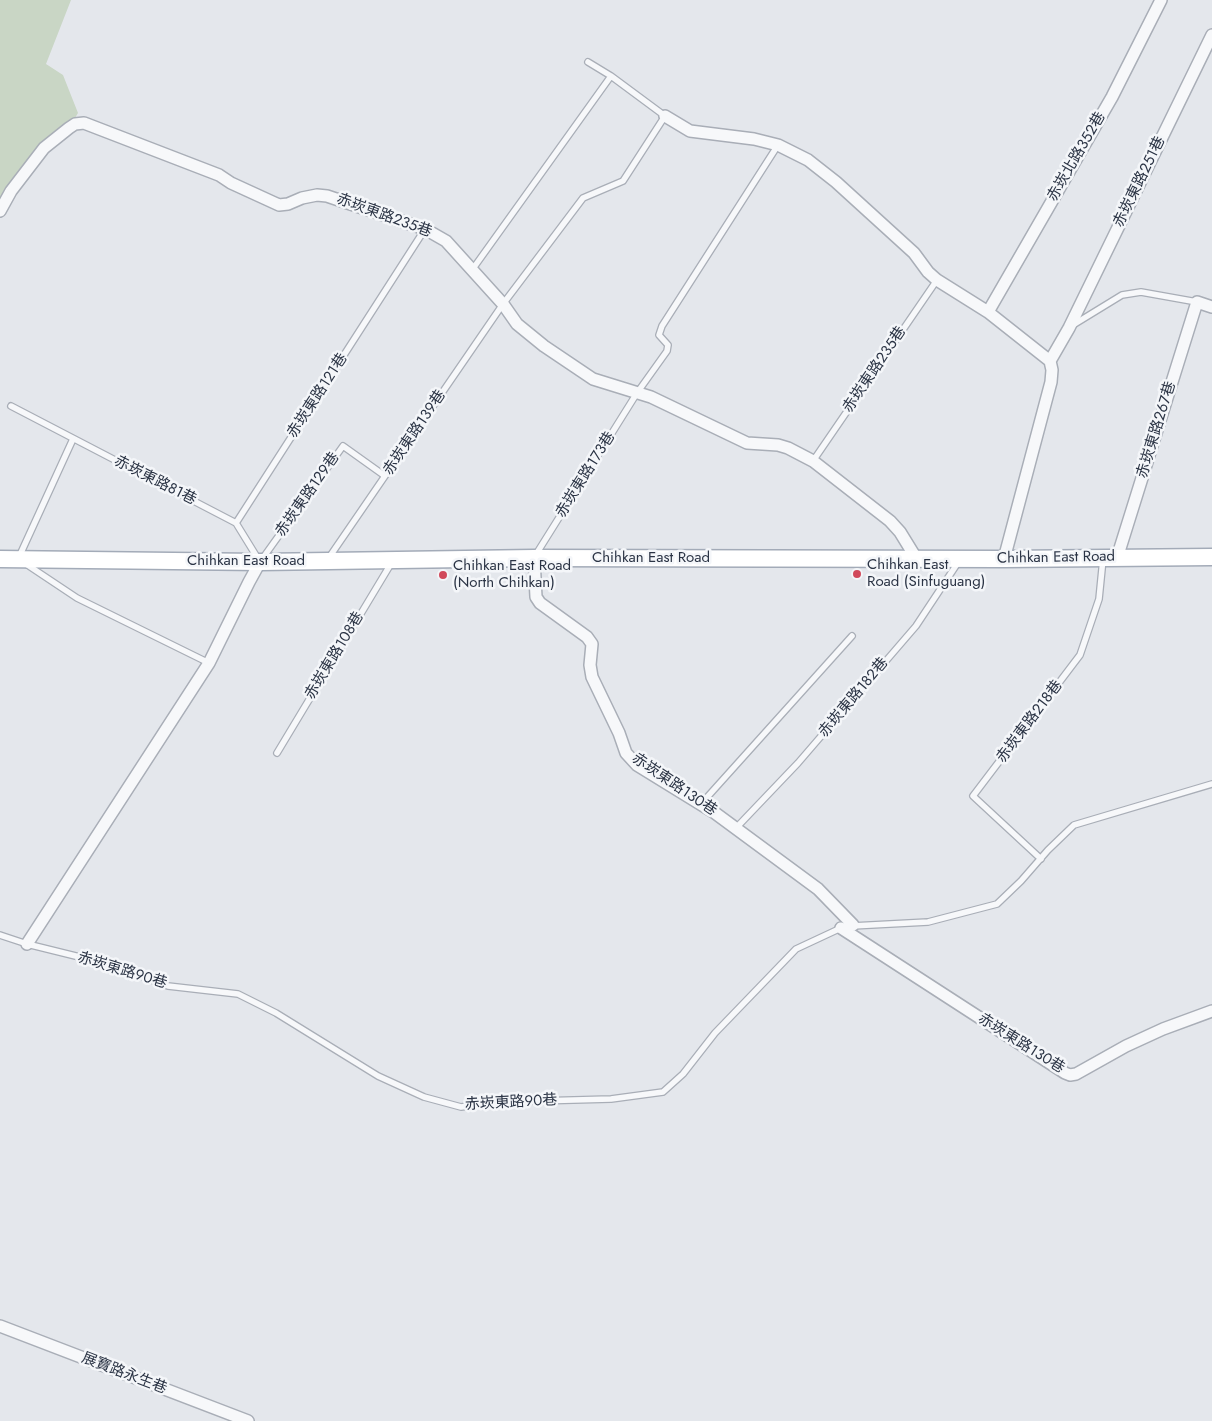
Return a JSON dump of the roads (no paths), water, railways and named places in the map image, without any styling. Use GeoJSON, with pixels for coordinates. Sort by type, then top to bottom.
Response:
{"type":"FeatureCollection","features":[{"type":"Feature","properties":{"kind":"main road","name":"Chihkan East Road"},"geometry":{"type":"LineString","coordinates":[[0,558],[260,562],[534,558],[1004,559],[1212,557]]}},
{"type":"Feature","properties":{"kind":"street","name":"赤崁北路352巷"},"geometry":{"type":"LineString","coordinates":[[988,312],[1112,97],[1162,0]]}},
{"type":"Feature","properties":{"kind":"street","name":"赤崁東路251巷"},"geometry":{"type":"LineString","coordinates":[[1004,559],[1051,382],[1052,370],[1050,361],[1212,36]]}},
{"type":"Feature","properties":{"kind":"street"},"geometry":{"type":"LineString","coordinates":[[665,116],[690,131],[754,139],[778,145],[808,160],[836,182],[914,253],[936,280],[988,312],[1050,361]]}},
{"type":"Feature","properties":{"kind":"street","name":"赤崁東路235巷"},"geometry":{"type":"LineString","coordinates":[[0,210],[11,191],[44,148],[75,124],[84,124],[219,175],[231,183],[279,205],[288,204],[317,194],[425,230],[438,235],[446,241],[502,304],[517,324],[544,346],[593,379],[651,397],[747,443],[778,445],[813,461],[890,521],[900,532],[916,558]]}},
{"type":"Feature","properties":{"kind":"street","name":"赤崁東路251巷"},"geometry":{"type":"LineString","coordinates":[[1197,302],[1212,307]]}},
{"type":"Feature","properties":{"kind":"street","name":"赤崁東路267巷"},"geometry":{"type":"LineString","coordinates":[[1110,558],[1197,302]]}},
{"type":"Feature","properties":{"kind":"street","name":"赤崁東路130巷"},"geometry":{"type":"LineString","coordinates":[[534,558],[536,596],[540,603],[587,637],[592,644],[590,665],[592,677],[626,752],[637,765],[701,804],[818,889],[847,927],[1064,1073],[1076,1074],[1126,1046],[1163,1029],[1212,1011]]}},
{"type":"Feature","properties":{"kind":"street"},"geometry":{"type":"LineString","coordinates":[[27,944],[209,663],[260,562]]}},
{"type":"Feature","properties":{"kind":"street","name":"展寶路永生巷"},"geometry":{"type":"LineString","coordinates":[[0,1326],[248,1421]]}},
{"type":"Feature","properties":{"kind":"lane"},"geometry":{"type":"LineString","coordinates":[[588,62],[611,76],[665,116]]}},
{"type":"Feature","properties":{"kind":"lane"},"geometry":{"type":"LineString","coordinates":[[472,270],[611,76]]}},
{"type":"Feature","properties":{"kind":"lane","name":"赤崁東路139巷"},"geometry":{"type":"LineString","coordinates":[[327,561],[502,304],[583,198],[623,181],[665,116]]}},
{"type":"Feature","properties":{"kind":"lane","name":"赤崁東路173巷"},"geometry":{"type":"LineString","coordinates":[[534,558],[637,393],[669,348],[659,335],[662,326],[778,145]]}},
{"type":"Feature","properties":{"kind":"lane","name":"赤崁東路121巷"},"geometry":{"type":"LineString","coordinates":[[236,523],[425,230]]}},
{"type":"Feature","properties":{"kind":"lane","name":"赤崁東路235巷"},"geometry":{"type":"LineString","coordinates":[[813,461],[936,280]]}},
{"type":"Feature","properties":{"kind":"lane","name":"赤崁東路251巷"},"geometry":{"type":"LineString","coordinates":[[1068,328],[1122,295],[1141,292],[1197,302]]}},
{"type":"Feature","properties":{"kind":"lane","name":"赤崁東路81巷"},"geometry":{"type":"LineString","coordinates":[[10,406],[236,523]]}},
{"type":"Feature","properties":{"kind":"lane"},"geometry":{"type":"LineString","coordinates":[[73,439],[18,558],[76,598],[209,663]]}},
{"type":"Feature","properties":{"kind":"lane","name":"赤崁東路129巷"},"geometry":{"type":"LineString","coordinates":[[260,562],[343,446],[385,476]]}},
{"type":"Feature","properties":{"kind":"lane"},"geometry":{"type":"LineString","coordinates":[[236,523],[260,562]]}},
{"type":"Feature","properties":{"kind":"lane","name":"赤崁東路218巷"},"geometry":{"type":"LineString","coordinates":[[1040,859],[974,796],[1080,655],[1099,599],[1110,558]]}},
{"type":"Feature","properties":{"kind":"lane","name":"赤崁東路182巷"},"geometry":{"type":"LineString","coordinates":[[736,828],[798,763],[916,626],[960,559]]}},
{"type":"Feature","properties":{"kind":"lane","name":"赤崁東路108巷"},"geometry":{"type":"LineString","coordinates":[[277,753],[394,560]]}},
{"type":"Feature","properties":{"kind":"lane"},"geometry":{"type":"LineString","coordinates":[[701,804],[852,636]]}},
{"type":"Feature","properties":{"kind":"lane"},"geometry":{"type":"LineString","coordinates":[[847,927],[928,922],[997,904],[1074,825],[1212,784]]}},
{"type":"Feature","properties":{"kind":"lane","name":"赤崁東路90巷"},"geometry":{"type":"LineString","coordinates":[[0,935],[27,944],[108,964],[168,986],[238,994],[276,1013],[378,1076],[424,1097],[461,1108],[499,1102],[611,1099],[663,1092],[683,1074],[715,1033],[796,949],[847,927]]}},
{"type":"Feature","properties":{"kind":"place","name":"Chihkan East Road (Sinfuguang)"},"geometry":{"type":"Point","coordinates":[857,574]}},
{"type":"Feature","properties":{"kind":"place","name":"Chihkan East Road (North Chihkan)"},"geometry":{"type":"Point","coordinates":[443,575]}}]}
